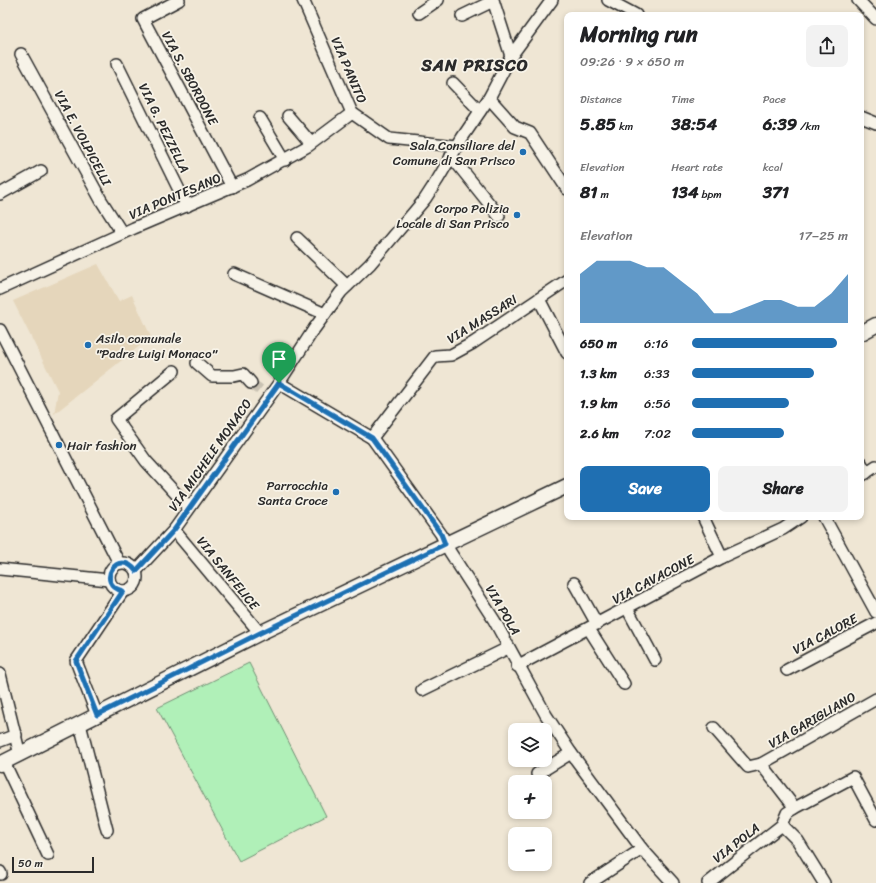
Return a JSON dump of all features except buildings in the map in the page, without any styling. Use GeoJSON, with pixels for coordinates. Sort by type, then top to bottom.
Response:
{"type":"FeatureCollection","features":[{"type":"Feature","properties":{"kind":"street","name":"VIA S. SBORDONE"},"geometry":{"type":"LineString","coordinates":[[179,0],[143,19],[232,187]]}},
{"type":"Feature","properties":{"kind":"street","name":"VIA PANITO"},"geometry":{"type":"LineString","coordinates":[[303,0],[352,113],[389,139],[457,146]]}},
{"type":"Feature","properties":{"kind":"street"},"geometry":{"type":"LineString","coordinates":[[419,13],[438,0]]}},
{"type":"Feature","properties":{"kind":"street","name":"VIA MICHELE MONACO"},"geometry":{"type":"LineString","coordinates":[[136,571],[174,530],[279,383],[325,314],[347,286],[370,264],[425,199],[488,98],[511,56],[552,0]]}},
{"type":"Feature","properties":{"kind":"street"},"geometry":{"type":"LineString","coordinates":[[608,0],[630,12]]}},
{"type":"Feature","properties":{"kind":"street"},"geometry":{"type":"LineString","coordinates":[[858,0],[876,19]]}},
{"type":"Feature","properties":{"kind":"street"},"geometry":{"type":"LineString","coordinates":[[462,16],[493,1],[511,56]]}},
{"type":"Feature","properties":{"kind":"street","name":"VIA E. VOLPICELLI"},"geometry":{"type":"LineString","coordinates":[[21,54],[101,200],[122,233]]}},
{"type":"Feature","properties":{"kind":"street","name":"VIA G. PEZZELLA"},"geometry":{"type":"LineString","coordinates":[[117,64],[187,206]]}},
{"type":"Feature","properties":{"kind":"street"},"geometry":{"type":"LineString","coordinates":[[453,83],[480,111]]}},
{"type":"Feature","properties":{"kind":"street"},"geometry":{"type":"LineString","coordinates":[[488,98],[515,127],[530,133],[564,184]]}},
{"type":"Feature","properties":{"kind":"street","name":"VIA PONTESANO"},"geometry":{"type":"LineString","coordinates":[[0,289],[122,233],[232,187],[286,160],[352,113]]}},
{"type":"Feature","properties":{"kind":"street"},"geometry":{"type":"LineString","coordinates":[[288,116],[311,143]]}},
{"type":"Feature","properties":{"kind":"street"},"geometry":{"type":"LineString","coordinates":[[260,118],[286,160]]}},
{"type":"Feature","properties":{"kind":"street"},"geometry":{"type":"LineString","coordinates":[[864,118],[876,123]]}},
{"type":"Feature","properties":{"kind":"street"},"geometry":{"type":"LineString","coordinates":[[451,156],[499,216]]}},
{"type":"Feature","properties":{"kind":"street"},"geometry":{"type":"LineString","coordinates":[[0,194],[41,171]]}},
{"type":"Feature","properties":{"kind":"street"},"geometry":{"type":"LineString","coordinates":[[297,238],[347,286]]}},
{"type":"Feature","properties":{"kind":"street"},"geometry":{"type":"LineString","coordinates":[[234,274],[325,314]]}},
{"type":"Feature","properties":{"kind":"street","name":"VIA MASSARI"},"geometry":{"type":"LineString","coordinates":[[372,438],[435,356],[451,355],[473,343],[564,282]]}},
{"type":"Feature","properties":{"kind":"street"},"geometry":{"type":"LineString","coordinates":[[539,299],[564,347]]}},
{"type":"Feature","properties":{"kind":"street"},"geometry":{"type":"LineString","coordinates":[[864,331],[876,324]]}},
{"type":"Feature","properties":{"kind":"street"},"geometry":{"type":"LineString","coordinates":[[0,330],[119,563]]}},
{"type":"Feature","properties":{"kind":"street"},"geometry":{"type":"LineString","coordinates":[[197,363],[212,376],[234,376],[243,374],[251,383]]}},
{"type":"Feature","properties":{"kind":"street"},"geometry":{"type":"LineString","coordinates":[[174,371],[116,419],[146,461],[189,508]]}},
{"type":"Feature","properties":{"kind":"street","name":"VIA POLA"},"geometry":{"type":"LineString","coordinates":[[279,383],[372,438],[441,534],[445,544],[490,613],[546,715],[571,753],[642,849],[673,883]]}},
{"type":"Feature","properties":{"kind":"street"},"geometry":{"type":"LineString","coordinates":[[48,855],[2,763],[260,633],[564,487]]}},
{"type":"Feature","properties":{"kind":"street"},"geometry":{"type":"LineString","coordinates":[[704,520],[722,557]]}},
{"type":"Feature","properties":{"kind":"street","name":"VIA CAVACONE"},"geometry":{"type":"LineString","coordinates":[[518,666],[722,557],[783,529],[796,520]]}},
{"type":"Feature","properties":{"kind":"street"},"geometry":{"type":"LineString","coordinates":[[826,520],[876,612]]}},
{"type":"Feature","properties":{"kind":"street","name":"VIA SANFELICE"},"geometry":{"type":"LineString","coordinates":[[174,530],[260,633]]}},
{"type":"Feature","properties":{"kind":"street"},"geometry":{"type":"LineString","coordinates":[[119,563],[126,563],[132,566],[136,571],[138,578],[135,585],[130,590],[116,590],[109,580],[113,567],[119,563]]}},
{"type":"Feature","properties":{"kind":"street"},"geometry":{"type":"LineString","coordinates":[[0,569],[109,580]]}},
{"type":"Feature","properties":{"kind":"street"},"geometry":{"type":"LineString","coordinates":[[574,583],[593,626],[624,684]]}},
{"type":"Feature","properties":{"kind":"street"},"geometry":{"type":"LineString","coordinates":[[97,715],[76,661],[123,591]]}},
{"type":"Feature","properties":{"kind":"street"},"geometry":{"type":"LineString","coordinates":[[628,608],[655,660]]}},
{"type":"Feature","properties":{"kind":"street","name":"VIA CALORE"},"geometry":{"type":"LineString","coordinates":[[787,670],[876,623]]}},
{"type":"Feature","properties":{"kind":"street"},"geometry":{"type":"LineString","coordinates":[[422,690],[508,648]]}},
{"type":"Feature","properties":{"kind":"street"},"geometry":{"type":"LineString","coordinates":[[0,674],[20,755]]}},
{"type":"Feature","properties":{"kind":"street","name":"VIA GARIGLIANO"},"geometry":{"type":"LineString","coordinates":[[714,728],[748,768],[761,764],[876,699]]}},
{"type":"Feature","properties":{"kind":"street"},"geometry":{"type":"LineString","coordinates":[[80,724],[107,830]]}},
{"type":"Feature","properties":{"kind":"street"},"geometry":{"type":"LineString","coordinates":[[0,741],[16,736]]}},
{"type":"Feature","properties":{"kind":"street"},"geometry":{"type":"LineString","coordinates":[[537,774],[571,753]]}},
{"type":"Feature","properties":{"kind":"street","name":"VIA GARIGLIANO"},"geometry":{"type":"LineString","coordinates":[[761,764],[796,808]]}},
{"type":"Feature","properties":{"kind":"street"},"geometry":{"type":"LineString","coordinates":[[824,883],[798,841],[782,825],[787,813],[853,777],[876,820]]}},
{"type":"Feature","properties":{"kind":"street","name":"VIA POLA"},"geometry":{"type":"LineString","coordinates":[[708,883],[782,825]]}},
{"type":"Feature","properties":{"kind":"street"},"geometry":{"type":"LineString","coordinates":[[590,883],[642,849]]}},
{"type":"Feature","properties":{"kind":"shaded area","name":"Asilo comunale \"Padre Luigi Monaco\""},"geometry":{"type":"Polygon","coordinates":[[[98,264],[119,301],[132,295],[151,337],[54,414],[58,391],[13,301],[98,264]]]}},
{"type":"Feature","properties":{"kind":"green space"},"geometry":{"type":"Polygon","coordinates":[[[249,663],[326,816],[239,861],[157,708],[249,663]]]}},
{"type":"Feature","properties":{"kind":"tunnel"},"geometry":{"type":"LineString","coordinates":[[251,383],[269,397]]}},
{"type":"Feature","properties":{"kind":"place","name":"Sala Consiliare del Comune di San Prisco"},"geometry":{"type":"Point","coordinates":[523,152]}},
{"type":"Feature","properties":{"kind":"place","name":"Corpo Polizia Locale di San Prisco"},"geometry":{"type":"Point","coordinates":[517,215]}},
{"type":"Feature","properties":{"kind":"place","name":"Asilo comunale \"Padre Luigi Monaco\""},"geometry":{"type":"Point","coordinates":[88,345]}},
{"type":"Feature","properties":{"kind":"place","name":"Hair fashion"},"geometry":{"type":"Point","coordinates":[59,445]}},
{"type":"Feature","properties":{"kind":"place","name":"Parrocchia Santa Croce"},"geometry":{"type":"Point","coordinates":[336,492]}},
{"type":"Feature","properties":{"kind":"district","name":"SAN PRISCO"},"geometry":{"type":"Point","coordinates":[475,65]}},
{"type":"Feature","properties":{"kind":"route"},"geometry":{"type":"LineString","coordinates":[[279,383],[372,438],[441,534],[445,544],[260,633],[97,715],[76,661],[123,591],[116,590],[109,580],[113,567],[119,563],[126,563],[132,566],[136,571],[174,530],[279,383]]}}]}
